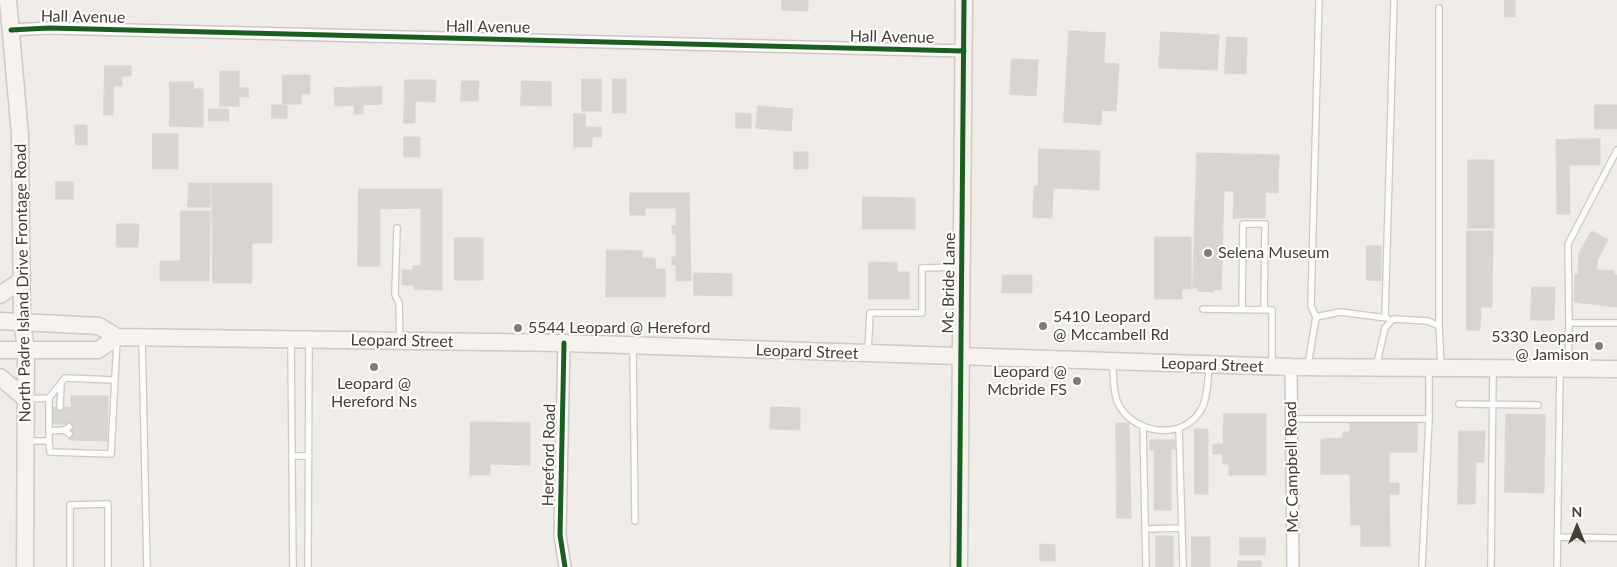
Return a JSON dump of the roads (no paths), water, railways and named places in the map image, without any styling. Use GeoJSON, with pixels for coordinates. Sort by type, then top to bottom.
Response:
{"type":"FeatureCollection","features":[{"type":"Feature","properties":{"kind":"main road","name":"North Padre Island Drive Frontage Road"},"geometry":{"type":"LineString","coordinates":[[8,0],[20,135],[22,321],[26,350],[25,567]]}},
{"type":"Feature","properties":{"kind":"main road","name":"Mc Bride Lane"},"geometry":{"type":"LineString","coordinates":[[959,567],[964,0]]}},
{"type":"Feature","properties":{"kind":"main road"},"geometry":{"type":"LineString","coordinates":[[0,295],[22,280]]}},
{"type":"Feature","properties":{"kind":"main road","name":"Leopard Street"},"geometry":{"type":"LineString","coordinates":[[0,321],[98,326],[117,338],[564,343],[1308,368],[1617,369]]}},
{"type":"Feature","properties":{"kind":"main road"},"geometry":{"type":"LineString","coordinates":[[0,350],[98,350],[117,338]]}},
{"type":"Feature","properties":{"kind":"main road"},"geometry":{"type":"LineString","coordinates":[[0,377],[26,399]]}},
{"type":"Feature","properties":{"kind":"street","name":"Hall Avenue"},"geometry":{"type":"LineString","coordinates":[[11,30],[49,28],[964,51]]}},
{"type":"Feature","properties":{"kind":"street","name":"Hereford Road"},"geometry":{"type":"LineString","coordinates":[[564,343],[560,535],[565,567]]}},
{"type":"Feature","properties":{"kind":"street","name":"Mc Campbell Road"},"geometry":{"type":"LineString","coordinates":[[1290,367],[1293,567]]}},
{"type":"Feature","properties":{"kind":"lane"},"geometry":{"type":"LineString","coordinates":[[1308,368],[1316,317],[1311,306],[1318,0]]}},
{"type":"Feature","properties":{"kind":"lane"},"geometry":{"type":"LineString","coordinates":[[1385,317],[1394,0]]}},
{"type":"Feature","properties":{"kind":"lane"},"geometry":{"type":"LineString","coordinates":[[1422,567],[1429,419],[1439,326],[1439,8]]}},
{"type":"Feature","properties":{"kind":"lane"},"geometry":{"type":"LineString","coordinates":[[1557,567],[1564,368],[1569,323],[1568,244],[1617,150]]}},
{"type":"Feature","properties":{"kind":"lane"},"geometry":{"type":"LineString","coordinates":[[1242,310],[1243,224],[1265,224],[1264,310]]}},
{"type":"Feature","properties":{"kind":"lane"},"geometry":{"type":"LineString","coordinates":[[397,228],[395,295],[399,303],[400,341]]}},
{"type":"Feature","properties":{"kind":"lane"},"geometry":{"type":"LineString","coordinates":[[868,354],[870,313],[922,314],[922,268],[962,267]]}},
{"type":"Feature","properties":{"kind":"lane"},"geometry":{"type":"LineString","coordinates":[[1204,309],[1272,310],[1272,367]]}},
{"type":"Feature","properties":{"kind":"lane"},"geometry":{"type":"LineString","coordinates":[[1316,317],[1340,312],[1393,319],[1428,321],[1439,326]]}},
{"type":"Feature","properties":{"kind":"lane"},"geometry":{"type":"LineString","coordinates":[[1376,368],[1385,328],[1393,319]]}},
{"type":"Feature","properties":{"kind":"lane"},"geometry":{"type":"LineString","coordinates":[[1569,323],[1617,324]]}},
{"type":"Feature","properties":{"kind":"lane"},"geometry":{"type":"LineString","coordinates":[[115,380],[65,378],[49,398],[50,452],[111,454],[110,427],[115,380],[117,338]]}},
{"type":"Feature","properties":{"kind":"lane"},"geometry":{"type":"LineString","coordinates":[[142,338],[147,567]]}},
{"type":"Feature","properties":{"kind":"lane"},"geometry":{"type":"LineString","coordinates":[[291,340],[293,567]]}},
{"type":"Feature","properties":{"kind":"lane"},"geometry":{"type":"LineString","coordinates":[[308,567],[309,340]]}},
{"type":"Feature","properties":{"kind":"lane"},"geometry":{"type":"LineString","coordinates":[[633,346],[635,521]]}},
{"type":"Feature","properties":{"kind":"lane"},"geometry":{"type":"LineString","coordinates":[[1112,360],[1117,401],[1131,420],[1143,427],[1167,431],[1179,429],[1194,419],[1202,407],[1207,391],[1209,365]]}},
{"type":"Feature","properties":{"kind":"lane"},"geometry":{"type":"LineString","coordinates":[[1491,566],[1493,368]]}},
{"type":"Feature","properties":{"kind":"lane"},"geometry":{"type":"LineString","coordinates":[[60,407],[61,384]]}},
{"type":"Feature","properties":{"kind":"lane"},"geometry":{"type":"LineString","coordinates":[[26,399],[49,398]]}},
{"type":"Feature","properties":{"kind":"lane"},"geometry":{"type":"LineString","coordinates":[[1458,404],[1538,405]]}},
{"type":"Feature","properties":{"kind":"lane"},"geometry":{"type":"LineString","coordinates":[[1291,419],[1429,419]]}},
{"type":"Feature","properties":{"kind":"lane"},"geometry":{"type":"LineString","coordinates":[[1143,427],[1146,567]]}},
{"type":"Feature","properties":{"kind":"lane"},"geometry":{"type":"LineString","coordinates":[[49,431],[64,428],[69,434]]}},
{"type":"Feature","properties":{"kind":"lane"},"geometry":{"type":"LineString","coordinates":[[1179,429],[1182,567]]}},
{"type":"Feature","properties":{"kind":"lane"},"geometry":{"type":"LineString","coordinates":[[26,441],[49,441]]}},
{"type":"Feature","properties":{"kind":"lane"},"geometry":{"type":"LineString","coordinates":[[292,456],[309,456]]}},
{"type":"Feature","properties":{"kind":"lane"},"geometry":{"type":"LineString","coordinates":[[70,567],[70,505],[108,504],[108,567]]}},
{"type":"Feature","properties":{"kind":"lane"},"geometry":{"type":"LineString","coordinates":[[1145,529],[1182,528]]}},
{"type":"Feature","properties":{"kind":"lane"},"geometry":{"type":"LineString","coordinates":[[1558,537],[1617,538]]}},
{"type":"Feature","properties":{"kind":"place","name":"Selena Museum"},"geometry":{"type":"Point","coordinates":[1208,253]}},
{"type":"Feature","properties":{"kind":"place","name":"5410 Leopard @ Mccambell Rd"},"geometry":{"type":"Point","coordinates":[1043,326]}},
{"type":"Feature","properties":{"kind":"place","name":"5544 Leopard @ Hereford"},"geometry":{"type":"Point","coordinates":[518,328]}},
{"type":"Feature","properties":{"kind":"place","name":"5330 Leopard @ Jamison"},"geometry":{"type":"Point","coordinates":[1599,346]}},
{"type":"Feature","properties":{"kind":"place","name":"Leopard @ Hereford Ns"},"geometry":{"type":"Point","coordinates":[374,367]}},
{"type":"Feature","properties":{"kind":"place","name":"Leopard @ Mcbride FS"},"geometry":{"type":"Point","coordinates":[1077,381]}}]}
